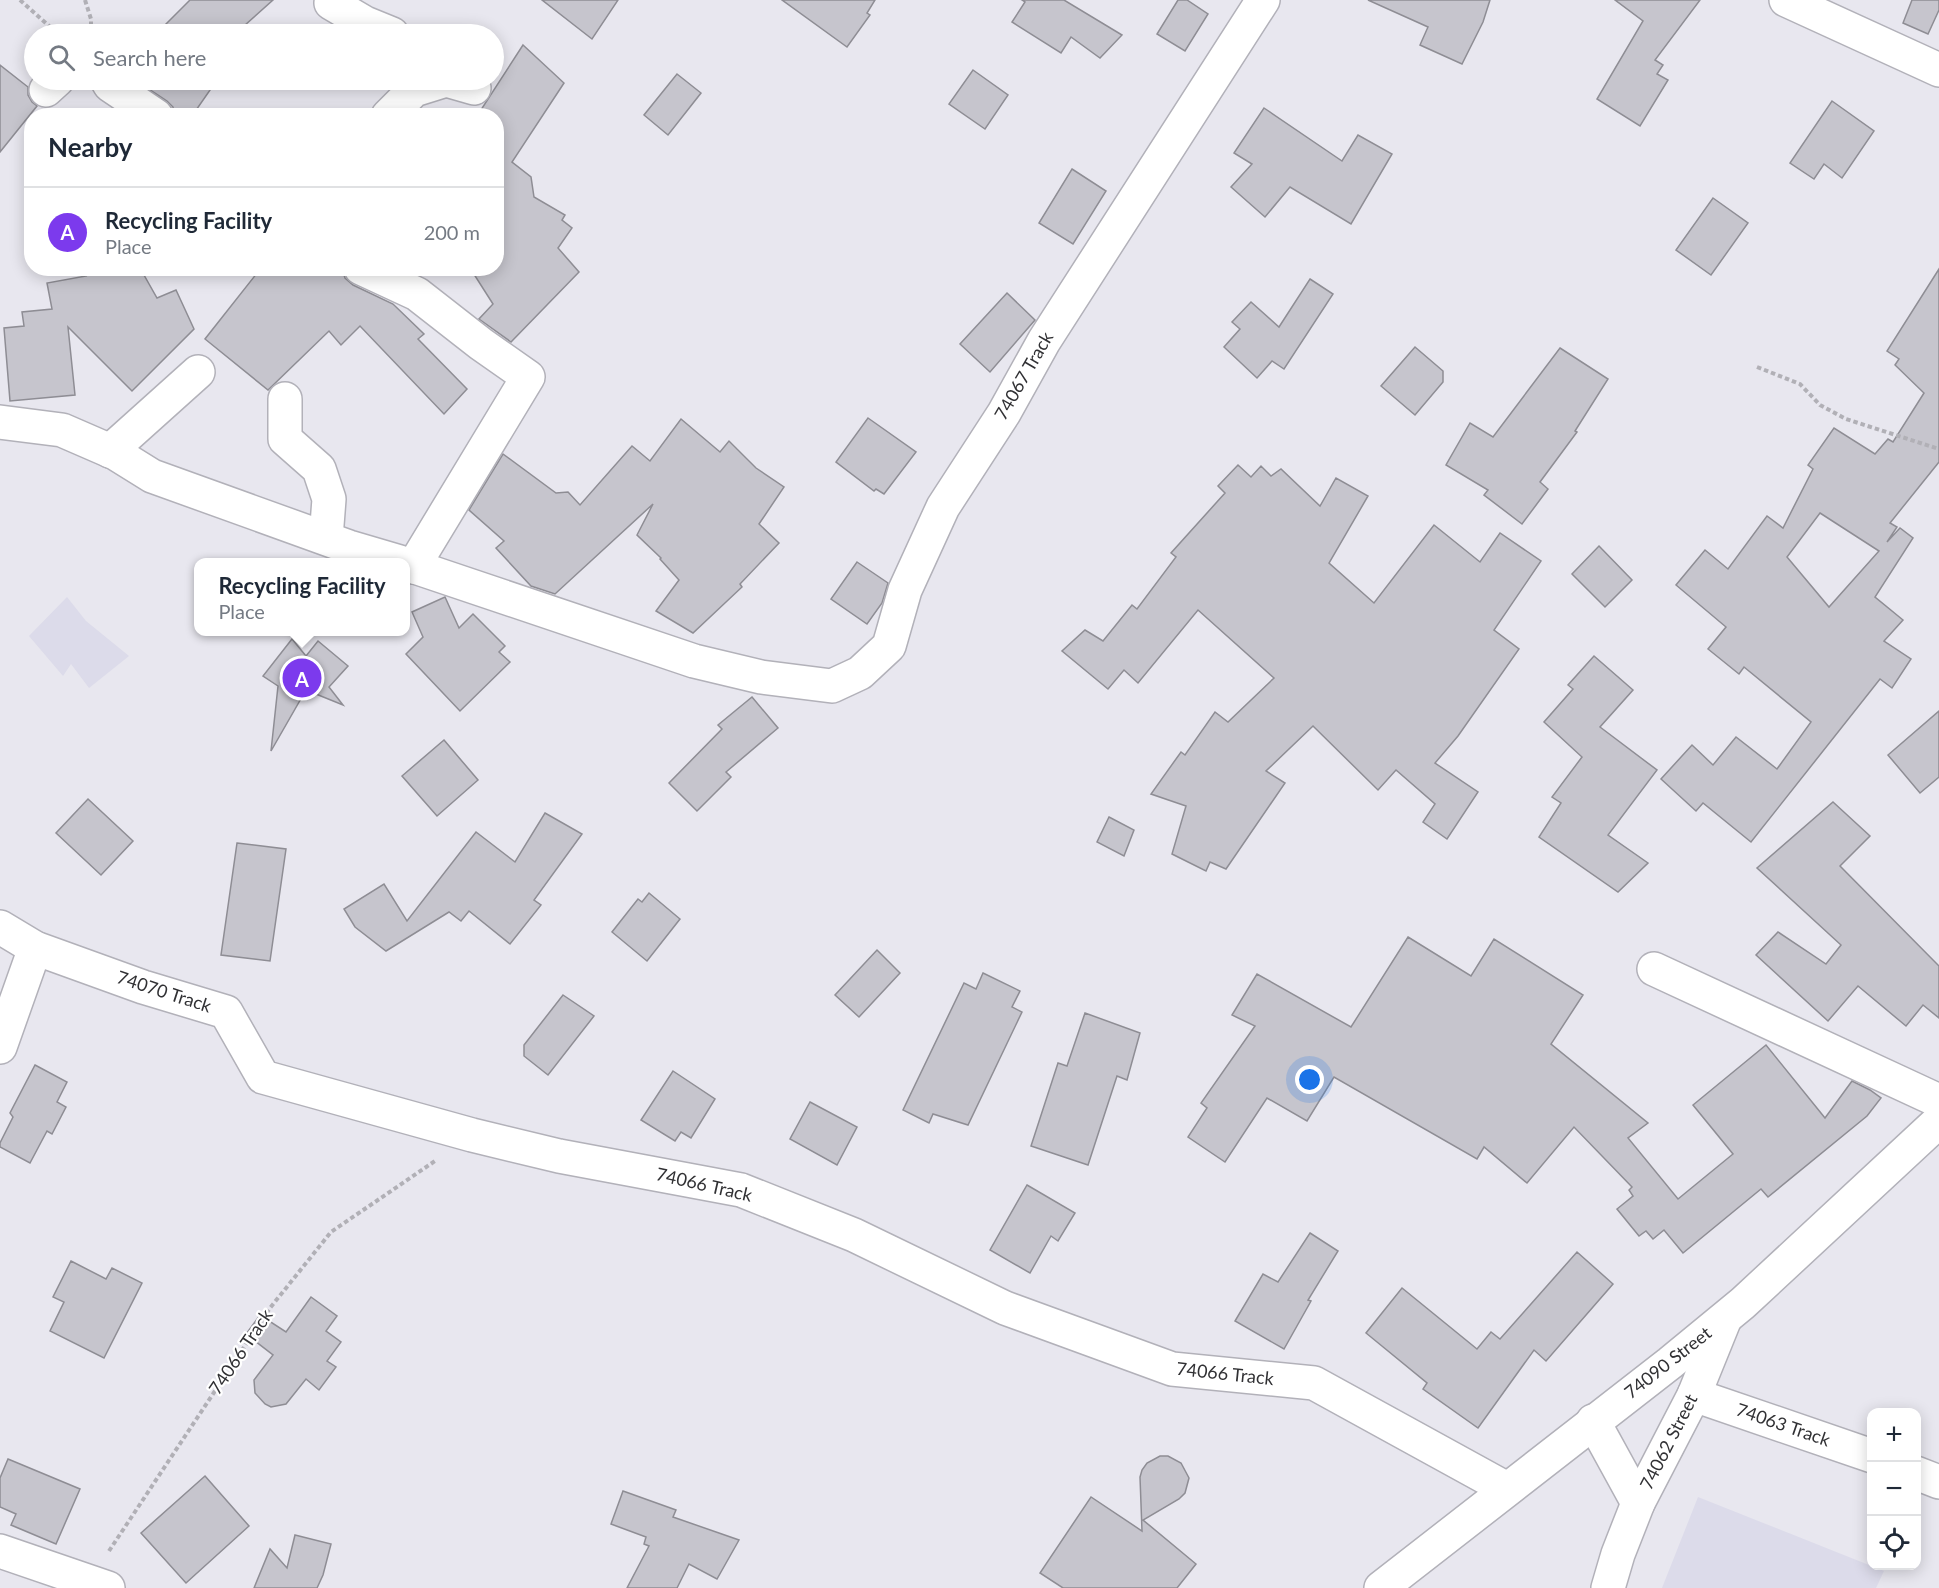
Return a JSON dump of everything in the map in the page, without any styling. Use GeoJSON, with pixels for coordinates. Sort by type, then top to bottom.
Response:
{"type":"FeatureCollection","features":[{"type":"Feature","properties":{"kind":"street","name":"74067 Track"},"geometry":{"type":"LineString","coordinates":[[410,565],[694,661],[761,677],[832,686],[860,673],[889,646],[905,590],[943,507],[1004,413],[1044,341],[1263,0]]}},
{"type":"Feature","properties":{"kind":"street"},"geometry":{"type":"LineString","coordinates":[[1786,0],[1939,70]]}},
{"type":"Feature","properties":{"kind":"street"},"geometry":{"type":"LineString","coordinates":[[331,3],[367,24]]}},
{"type":"Feature","properties":{"kind":"street"},"geometry":{"type":"LineString","coordinates":[[117,90],[144,108]]}},
{"type":"Feature","properties":{"kind":"street"},"geometry":{"type":"LineString","coordinates":[[396,108],[414,90]]}},
{"type":"Feature","properties":{"kind":"street"},"geometry":{"type":"LineString","coordinates":[[378,276],[417,294],[528,377],[410,558]]}},
{"type":"Feature","properties":{"kind":"street"},"geometry":{"type":"LineString","coordinates":[[110,451],[198,372]]}},
{"type":"Feature","properties":{"kind":"street"},"geometry":{"type":"LineString","coordinates":[[285,399],[285,439],[319,469],[329,499],[327,538]]}},
{"type":"Feature","properties":{"kind":"street","name":"74067 Track"},"geometry":{"type":"LineString","coordinates":[[0,422],[62,430],[110,451],[152,476],[388,558]]}},
{"type":"Feature","properties":{"kind":"street","name":"74070 Track"},"geometry":{"type":"LineString","coordinates":[[0,927],[36,948],[143,987],[226,1012],[262,1077],[472,1135]]}},
{"type":"Feature","properties":{"kind":"street"},"geometry":{"type":"LineString","coordinates":[[0,1047],[36,948]]}},
{"type":"Feature","properties":{"kind":"street"},"geometry":{"type":"LineString","coordinates":[[1654,969],[1939,1101]]}},
{"type":"Feature","properties":{"kind":"street","name":"74090 Street"},"geometry":{"type":"LineString","coordinates":[[1381,1588],[1743,1303],[1939,1121]]}},
{"type":"Feature","properties":{"kind":"street","name":"74066 Track"},"geometry":{"type":"LineString","coordinates":[[472,1135],[559,1156],[741,1190],[854,1235],[1005,1308],[1172,1369],[1314,1383],[1508,1489]]}},
{"type":"Feature","properties":{"kind":"street","name":"74062 Street"},"geometry":{"type":"LineString","coordinates":[[1608,1588],[1618,1554],[1638,1503],[1694,1395],[1723,1322],[1743,1303]]}},
{"type":"Feature","properties":{"kind":"street","name":"74063 Track"},"geometry":{"type":"LineString","coordinates":[[1694,1395],[1867,1454]]}},
{"type":"Feature","properties":{"kind":"street"},"geometry":{"type":"LineString","coordinates":[[1593,1421],[1638,1503]]}},
{"type":"Feature","properties":{"kind":"street"},"geometry":{"type":"LineString","coordinates":[[1921,1475],[1939,1482]]}},
{"type":"Feature","properties":{"kind":"street"},"geometry":{"type":"LineString","coordinates":[[0,1551],[98,1584]]}},
{"type":"Feature","properties":{"kind":"path"},"geometry":{"type":"LineString","coordinates":[[20,0],[47,24]]}},
{"type":"Feature","properties":{"kind":"path"},"geometry":{"type":"LineString","coordinates":[[85,0],[91,24]]}},
{"type":"Feature","properties":{"kind":"path"},"geometry":{"type":"LineString","coordinates":[[1757,367],[1800,384],[1820,405],[1846,418],[1939,450]]}},
{"type":"Feature","properties":{"kind":"path","name":"74066 Track"},"geometry":{"type":"LineString","coordinates":[[98,1584],[270,1308],[331,1232],[472,1135]]}},
{"type":"Feature","properties":{"kind":"shaded area"},"geometry":{"type":"Polygon","coordinates":[[[67,597],[86,621],[129,656],[89,688],[71,664],[63,676],[29,636],[67,597]]]}},
{"type":"Feature","properties":{"kind":"shaded area"},"geometry":{"type":"Polygon","coordinates":[[[1698,1497],[1867,1564],[1867,1570],[1884,1571],[1876,1588],[1662,1588],[1698,1497]]]}},
{"type":"Feature","properties":{"kind":"building"},"geometry":{"type":"Polygon","coordinates":[[[190,0],[273,0],[246,24],[166,24],[190,0]]]}},
{"type":"Feature","properties":{"kind":"building"},"geometry":{"type":"Polygon","coordinates":[[[542,0],[618,0],[592,39],[542,0]]]}},
{"type":"Feature","properties":{"kind":"building"},"geometry":{"type":"Polygon","coordinates":[[[782,0],[875,0],[867,13],[870,15],[847,47],[782,0]]]}},
{"type":"Feature","properties":{"kind":"building"},"geometry":{"type":"Polygon","coordinates":[[[1022,0],[1064,0],[1122,35],[1100,58],[1071,37],[1061,53],[1012,22],[1025,2],[1022,0]]]}},
{"type":"Feature","properties":{"kind":"building"},"geometry":{"type":"Polygon","coordinates":[[[1178,0],[1187,0],[1208,14],[1185,51],[1157,34],[1178,0]]]}},
{"type":"Feature","properties":{"kind":"building"},"geometry":{"type":"Polygon","coordinates":[[[1368,0],[1490,0],[1483,22],[1462,64],[1420,45],[1428,27],[1368,0]]]}},
{"type":"Feature","properties":{"kind":"building"},"geometry":{"type":"Polygon","coordinates":[[[1615,0],[1700,0],[1655,60],[1663,65],[1657,74],[1668,80],[1640,126],[1597,99],[1643,21],[1615,0]]]}},
{"type":"Feature","properties":{"kind":"building"},"geometry":{"type":"Polygon","coordinates":[[[1912,0],[1939,0],[1939,10],[1928,34],[1903,23],[1912,0]]]}},
{"type":"Feature","properties":{"kind":"building"},"geometry":{"type":"Polygon","coordinates":[[[523,45],[564,83],[512,162],[531,177],[534,197],[565,215],[562,220],[572,228],[558,248],[579,272],[511,342],[479,319],[493,304],[475,276],[504,276],[504,108],[482,108],[494,90],[504,90],[504,74],[523,45]]]}},
{"type":"Feature","properties":{"kind":"building"},"geometry":{"type":"Polygon","coordinates":[[[0,65],[24,84],[24,90],[28,90],[28,95],[37,106],[24,108],[24,122],[0,152],[0,65]]]}},
{"type":"Feature","properties":{"kind":"building"},"geometry":{"type":"Polygon","coordinates":[[[973,70],[1008,95],[985,129],[949,104],[973,70]]]}},
{"type":"Feature","properties":{"kind":"building"},"geometry":{"type":"Polygon","coordinates":[[[677,74],[701,93],[668,135],[644,115],[677,74]]]}},
{"type":"Feature","properties":{"kind":"building"},"geometry":{"type":"Polygon","coordinates":[[[150,90],[210,90],[198,108],[173,108],[150,90]]]}},
{"type":"Feature","properties":{"kind":"building"},"geometry":{"type":"Polygon","coordinates":[[[1832,101],[1874,131],[1842,178],[1824,164],[1814,179],[1790,163],[1832,101]]]}},
{"type":"Feature","properties":{"kind":"building"},"geometry":{"type":"Polygon","coordinates":[[[1264,108],[1342,161],[1358,135],[1392,154],[1351,224],[1290,187],[1265,217],[1231,187],[1252,164],[1234,153],[1264,108]]]}},
{"type":"Feature","properties":{"kind":"building"},"geometry":{"type":"Polygon","coordinates":[[[1072,169],[1106,191],[1073,244],[1039,223],[1072,169]]]}},
{"type":"Feature","properties":{"kind":"building"},"geometry":{"type":"Polygon","coordinates":[[[1713,198],[1748,223],[1711,275],[1676,250],[1713,198]]]}},
{"type":"Feature","properties":{"kind":"building"},"geometry":{"type":"Polygon","coordinates":[[[1939,269],[1939,462],[1890,523],[1897,527],[1887,542],[1900,528],[1913,538],[1875,597],[1903,620],[1884,641],[1911,659],[1892,688],[1880,679],[1751,842],[1703,803],[1696,811],[1661,779],[1692,745],[1713,765],[1736,737],[1777,769],[1811,722],[1744,667],[1739,674],[1708,649],[1726,627],[1676,585],[1705,550],[1728,569],[1767,516],[1783,528],[1813,469],[1808,465],[1834,428],[1875,454],[1888,439],[1893,442],[1924,393],[1895,365],[1899,359],[1887,351],[1939,269]],[[1820,513],[1787,557],[1829,607],[1879,551],[1820,513]]]}},
{"type":"Feature","properties":{"kind":"building"},"geometry":{"type":"Polygon","coordinates":[[[86,276],[145,276],[157,298],[176,290],[194,329],[132,391],[68,327],[75,395],[10,401],[4,328],[24,326],[22,312],[52,309],[47,283],[86,276]]]}},
{"type":"Feature","properties":{"kind":"building"},"geometry":{"type":"Polygon","coordinates":[[[255,276],[344,276],[353,285],[393,304],[424,334],[418,339],[467,389],[444,414],[360,326],[341,345],[329,331],[268,390],[205,339],[255,276]]]}},
{"type":"Feature","properties":{"kind":"building"},"geometry":{"type":"Polygon","coordinates":[[[1310,279],[1333,294],[1284,369],[1272,361],[1257,378],[1224,347],[1240,329],[1232,322],[1251,302],[1279,327],[1310,279]]]}},
{"type":"Feature","properties":{"kind":"building"},"geometry":{"type":"Polygon","coordinates":[[[1007,293],[1035,320],[990,372],[960,344],[1007,293]]]}},
{"type":"Feature","properties":{"kind":"building"},"geometry":{"type":"Polygon","coordinates":[[[1415,347],[1443,371],[1443,382],[1415,415],[1381,386],[1415,347]]]}},
{"type":"Feature","properties":{"kind":"building"},"geometry":{"type":"Polygon","coordinates":[[[1560,348],[1608,379],[1575,431],[1577,432],[1540,482],[1548,489],[1522,524],[1484,495],[1488,490],[1446,465],[1470,423],[1493,437],[1560,348]]]}},
{"type":"Feature","properties":{"kind":"building"},"geometry":{"type":"Polygon","coordinates":[[[868,418],[916,452],[884,494],[876,489],[874,491],[836,462],[868,418]]]}},
{"type":"Feature","properties":{"kind":"building"},"geometry":{"type":"Polygon","coordinates":[[[681,419],[720,452],[729,441],[756,468],[784,487],[759,524],[779,543],[740,584],[742,587],[693,633],[656,611],[679,580],[661,558],[637,535],[653,504],[555,594],[531,586],[496,548],[504,541],[469,510],[503,454],[556,493],[568,492],[580,505],[632,446],[650,461],[681,419]]]}},
{"type":"Feature","properties":{"kind":"building"},"geometry":{"type":"Polygon","coordinates":[[[1238,465],[1251,477],[1261,466],[1271,476],[1281,469],[1320,506],[1336,478],[1368,496],[1329,563],[1374,603],[1434,525],[1480,562],[1500,533],[1541,561],[1494,630],[1519,649],[1458,736],[1435,763],[1478,792],[1447,839],[1423,822],[1435,804],[1396,770],[1378,790],[1313,726],[1266,771],[1285,783],[1226,869],[1210,862],[1206,871],[1172,854],[1186,806],[1151,794],[1181,752],[1185,755],[1215,712],[1228,722],[1274,678],[1198,610],[1138,683],[1124,670],[1108,689],[1062,651],[1085,630],[1103,641],[1132,605],[1137,609],[1176,557],[1171,553],[1225,493],[1218,486],[1238,465]]]}},
{"type":"Feature","properties":{"kind":"building"},"geometry":{"type":"Polygon","coordinates":[[[1599,546],[1632,580],[1605,607],[1572,574],[1599,546]]]}},
{"type":"Feature","properties":{"kind":"building"},"geometry":{"type":"Polygon","coordinates":[[[857,562],[888,583],[882,603],[867,624],[831,599],[857,562]]]}},
{"type":"Feature","properties":{"kind":"building"},"geometry":{"type":"Polygon","coordinates":[[[445,597],[459,628],[473,614],[505,646],[499,652],[510,662],[460,711],[406,654],[423,637],[412,612],[445,597]]]}},
{"type":"Feature","properties":{"kind":"building"},"geometry":{"type":"Polygon","coordinates":[[[292,639],[306,656],[318,641],[348,666],[329,687],[343,705],[306,690],[271,751],[278,686],[263,676],[292,639]]]}},
{"type":"Feature","properties":{"kind":"building"},"geometry":{"type":"Polygon","coordinates":[[[1594,656],[1633,690],[1600,727],[1657,770],[1608,835],[1648,863],[1618,892],[1539,837],[1561,803],[1552,797],[1582,757],[1544,722],[1573,689],[1568,685],[1594,656]]]}},
{"type":"Feature","properties":{"kind":"building"},"geometry":{"type":"Polygon","coordinates":[[[752,697],[778,728],[726,772],[731,777],[697,811],[669,783],[722,729],[718,725],[752,697]]]}},
{"type":"Feature","properties":{"kind":"building"},"geometry":{"type":"Polygon","coordinates":[[[1939,711],[1939,777],[1920,793],[1888,755],[1939,711]]]}},
{"type":"Feature","properties":{"kind":"building"},"geometry":{"type":"Polygon","coordinates":[[[444,740],[478,780],[437,816],[402,776],[444,740]]]}},
{"type":"Feature","properties":{"kind":"building"},"geometry":{"type":"Polygon","coordinates":[[[88,799],[133,841],[101,875],[56,833],[88,799]]]}},
{"type":"Feature","properties":{"kind":"building"},"geometry":{"type":"Polygon","coordinates":[[[1833,802],[1870,836],[1840,866],[1939,966],[1939,1018],[1923,1005],[1906,1026],[1858,986],[1828,1021],[1756,955],[1778,932],[1826,964],[1841,945],[1757,868],[1833,802]]]}},
{"type":"Feature","properties":{"kind":"building"},"geometry":{"type":"Polygon","coordinates":[[[545,813],[582,834],[534,900],[541,905],[510,944],[469,911],[461,921],[449,912],[386,951],[355,927],[344,909],[384,884],[407,921],[476,832],[515,862],[545,813]]]}},
{"type":"Feature","properties":{"kind":"building"},"geometry":{"type":"Polygon","coordinates":[[[1109,817],[1134,830],[1124,856],[1097,842],[1109,817]]]}},
{"type":"Feature","properties":{"kind":"building"},"geometry":{"type":"Polygon","coordinates":[[[237,843],[286,849],[270,961],[221,955],[237,843]]]}},
{"type":"Feature","properties":{"kind":"building"},"geometry":{"type":"Polygon","coordinates":[[[649,893],[680,919],[647,961],[612,932],[638,899],[642,902],[649,893]]]}},
{"type":"Feature","properties":{"kind":"building"},"geometry":{"type":"Polygon","coordinates":[[[1408,937],[1471,976],[1494,939],[1583,995],[1551,1044],[1648,1123],[1628,1138],[1678,1199],[1733,1154],[1693,1105],[1766,1045],[1825,1118],[1852,1081],[1881,1098],[1867,1116],[1768,1197],[1761,1189],[1683,1253],[1664,1230],[1653,1239],[1646,1231],[1639,1236],[1617,1209],[1633,1196],[1629,1190],[1632,1187],[1574,1127],[1527,1183],[1484,1147],[1477,1159],[1334,1077],[1307,1121],[1267,1098],[1225,1162],[1188,1137],[1207,1108],[1201,1103],[1255,1026],[1232,1015],[1257,974],[1351,1027],[1408,937]]]}},
{"type":"Feature","properties":{"kind":"building"},"geometry":{"type":"Polygon","coordinates":[[[877,950],[900,973],[859,1017],[835,995],[877,950]]]}},
{"type":"Feature","properties":{"kind":"building"},"geometry":{"type":"Polygon","coordinates":[[[983,973],[1020,991],[1012,1007],[1022,1012],[968,1125],[933,1114],[929,1123],[903,1110],[964,983],[976,989],[983,973]]]}},
{"type":"Feature","properties":{"kind":"building"},"geometry":{"type":"Polygon","coordinates":[[[563,995],[594,1016],[548,1075],[524,1056],[524,1045],[563,995]]]}},
{"type":"Feature","properties":{"kind":"building"},"geometry":{"type":"Polygon","coordinates":[[[1085,1013],[1140,1033],[1127,1080],[1117,1076],[1088,1165],[1031,1146],[1058,1063],[1067,1066],[1085,1013]]]}},
{"type":"Feature","properties":{"kind":"building"},"geometry":{"type":"Polygon","coordinates":[[[35,1065],[67,1082],[57,1102],[66,1107],[52,1134],[47,1131],[30,1163],[0,1147],[0,1143],[13,1117],[10,1113],[35,1065]]]}},
{"type":"Feature","properties":{"kind":"building"},"geometry":{"type":"Polygon","coordinates":[[[673,1071],[715,1099],[691,1138],[681,1132],[675,1141],[641,1120],[673,1071]]]}},
{"type":"Feature","properties":{"kind":"building"},"geometry":{"type":"Polygon","coordinates":[[[810,1102],[857,1127],[837,1165],[790,1139],[810,1102]]]}},
{"type":"Feature","properties":{"kind":"building"},"geometry":{"type":"Polygon","coordinates":[[[1027,1185],[1075,1213],[1058,1241],[1051,1236],[1030,1273],[990,1250],[1027,1185]]]}},
{"type":"Feature","properties":{"kind":"building"},"geometry":{"type":"Polygon","coordinates":[[[1310,1233],[1338,1251],[1308,1300],[1311,1301],[1284,1349],[1235,1321],[1263,1274],[1278,1282],[1310,1233]]]}},
{"type":"Feature","properties":{"kind":"building"},"geometry":{"type":"Polygon","coordinates":[[[1577,1252],[1613,1284],[1546,1361],[1534,1350],[1478,1428],[1423,1389],[1427,1383],[1366,1333],[1402,1288],[1477,1349],[1491,1332],[1500,1339],[1577,1252]]]}},
{"type":"Feature","properties":{"kind":"building"},"geometry":{"type":"Polygon","coordinates":[[[71,1261],[106,1279],[112,1268],[142,1283],[104,1358],[50,1331],[64,1302],[53,1297],[71,1261]]]}},
{"type":"Feature","properties":{"kind":"building"},"geometry":{"type":"Polygon","coordinates":[[[311,1297],[337,1316],[326,1331],[341,1342],[327,1361],[336,1367],[319,1390],[306,1379],[286,1404],[271,1407],[255,1393],[254,1380],[273,1355],[246,1334],[260,1315],[286,1332],[311,1297]]]}},
{"type":"Feature","properties":{"kind":"building"},"geometry":{"type":"Polygon","coordinates":[[[1160,1456],[1168,1456],[1181,1463],[1189,1478],[1185,1493],[1179,1499],[1143,1520],[1196,1564],[1177,1588],[1063,1588],[1040,1573],[1091,1497],[1142,1531],[1140,1477],[1147,1463],[1160,1456]]]}},
{"type":"Feature","properties":{"kind":"building"},"geometry":{"type":"Polygon","coordinates":[[[8,1459],[80,1489],[56,1544],[11,1525],[16,1514],[0,1507],[0,1478],[8,1459]]]}},
{"type":"Feature","properties":{"kind":"building"},"geometry":{"type":"Polygon","coordinates":[[[205,1476],[249,1526],[186,1583],[141,1533],[205,1476]]]}},
{"type":"Feature","properties":{"kind":"building"},"geometry":{"type":"Polygon","coordinates":[[[623,1491],[676,1510],[673,1517],[739,1540],[717,1579],[689,1564],[677,1588],[627,1588],[649,1546],[644,1544],[646,1537],[611,1524],[623,1491]]]}},
{"type":"Feature","properties":{"kind":"building"},"geometry":{"type":"Polygon","coordinates":[[[295,1535],[331,1544],[317,1588],[254,1588],[270,1549],[287,1568],[295,1535]]]}},
{"type":"Feature","properties":{"kind":"place","name":"Recycling Facility"},"geometry":{"type":"Point","coordinates":[302,678]}}]}
